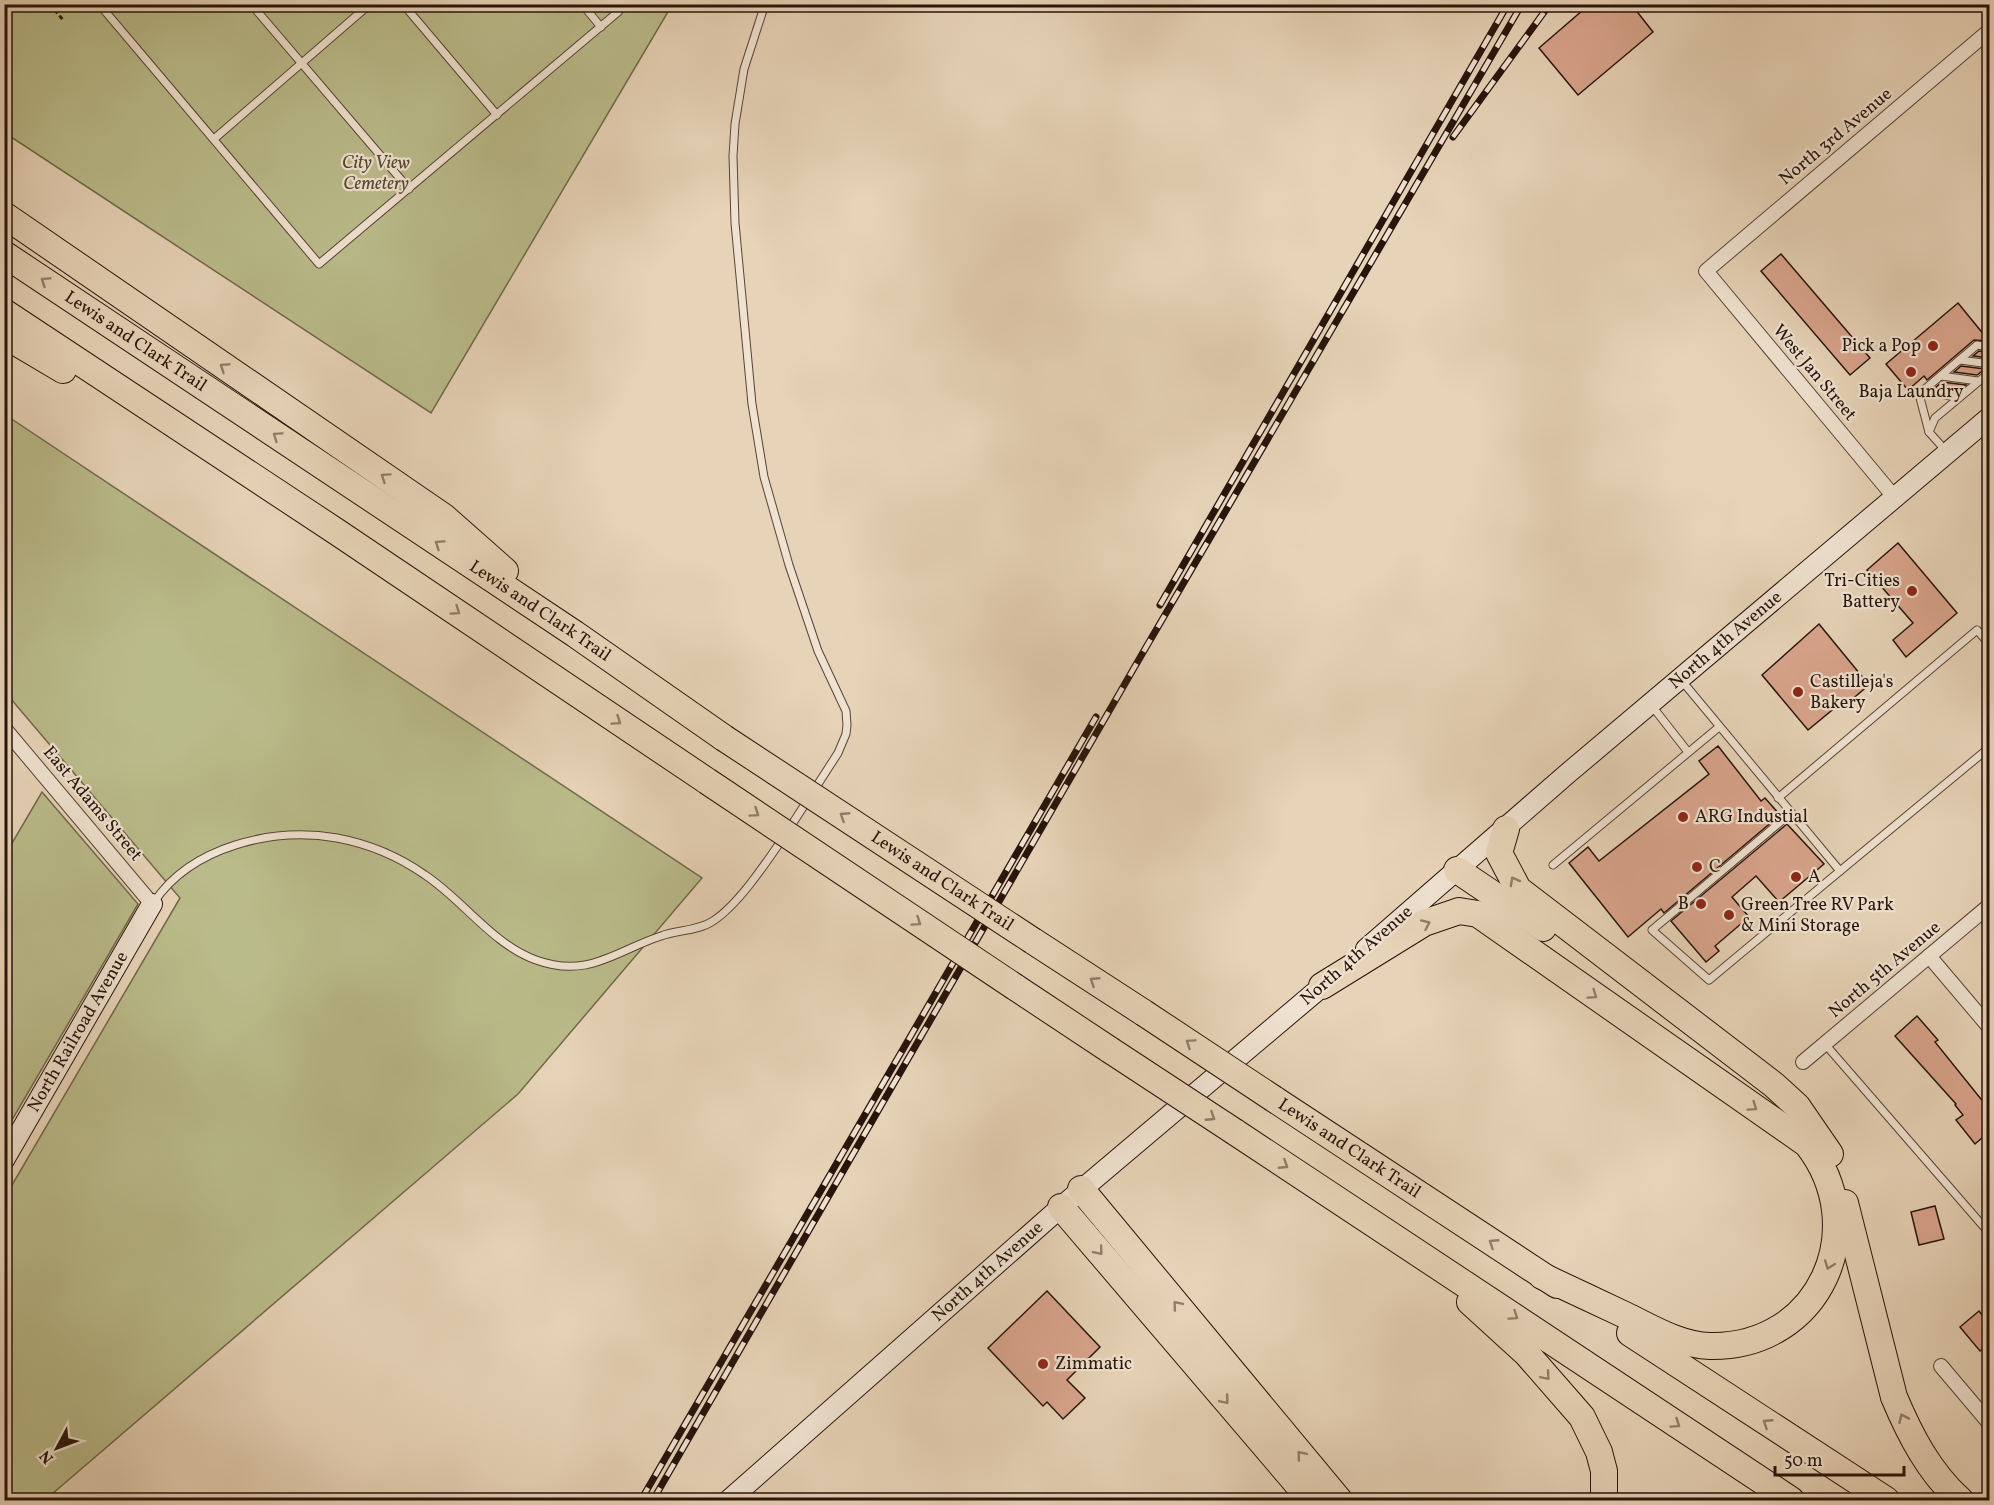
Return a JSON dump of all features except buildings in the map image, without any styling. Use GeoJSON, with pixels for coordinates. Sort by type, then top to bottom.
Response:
{"type":"FeatureCollection","features":[{"type":"Feature","properties":{"kind":"highway"},"geometry":{"type":"LineString","coordinates":[[4,204],[32,233]]}},
{"type":"Feature","properties":{"kind":"highway"},"geometry":{"type":"LineString","coordinates":[[4,215],[444,517],[575,634]]}},
{"type":"Feature","properties":{"kind":"highway","name":"Lewis and Clark Trail"},"geometry":{"type":"LineString","coordinates":[[4,254],[575,634],[724,738],[1886,1500]]}},
{"type":"Feature","properties":{"kind":"highway"},"geometry":{"type":"LineString","coordinates":[[4,312],[338,532],[1015,987],[1791,1500]]}},
{"type":"Feature","properties":{"kind":"highway"},"geometry":{"type":"LineString","coordinates":[[4,335],[338,532]]}},
{"type":"Feature","properties":{"kind":"highway"},"geometry":{"type":"LineString","coordinates":[[1506,829],[1499,853],[1518,889],[1774,1085],[1797,1106],[1830,1155],[1838,1174],[1894,1397],[1920,1450],[1936,1474],[1960,1500]]}},
{"type":"Feature","properties":{"kind":"highway"},"geometry":{"type":"LineString","coordinates":[[1457,870],[1774,1085]]}},
{"type":"Feature","properties":{"kind":"highway"},"geometry":{"type":"LineString","coordinates":[[1457,870],[1478,914]]}},
{"type":"Feature","properties":{"kind":"highway"},"geometry":{"type":"LineString","coordinates":[[1322,986],[1424,923],[1459,911],[1478,914],[1807,1144],[1824,1170],[1831,1188],[1836,1207],[1835,1246],[1830,1265],[1816,1291],[1798,1313],[1783,1326],[1747,1342],[1708,1346],[1670,1337],[1542,1276]]}},
{"type":"Feature","properties":{"kind":"highway"},"geometry":{"type":"LineString","coordinates":[[1081,1190],[1339,1500]]}},
{"type":"Feature","properties":{"kind":"highway"},"geometry":{"type":"LineString","coordinates":[[1060,1207],[1311,1500]]}},
{"type":"Feature","properties":{"kind":"highway"},"geometry":{"type":"LineString","coordinates":[[1413,1248],[1527,1354],[1582,1417],[1599,1452],[1604,1471],[1604,1500]]}},
{"type":"Feature","properties":{"kind":"main road","name":"North 4th Avenue"},"geometry":{"type":"LineString","coordinates":[[729,1500],[1060,1207],[1989,417]]}},
{"type":"Feature","properties":{"kind":"main road","name":"North Railroad Avenue"},"geometry":{"type":"LineString","coordinates":[[4,1160],[152,904]]}},
{"type":"Feature","properties":{"kind":"street","name":"North 3rd Avenue"},"geometry":{"type":"LineString","coordinates":[[1706,272],[1989,30]]}},
{"type":"Feature","properties":{"kind":"street","name":"West Jan Street"},"geometry":{"type":"LineString","coordinates":[[1706,272],[1895,498]]}},
{"type":"Feature","properties":{"kind":"street","name":"East Adams Street"},"geometry":{"type":"LineString","coordinates":[[4,728],[152,904]]}},
{"type":"Feature","properties":{"kind":"street","name":"North 5th Avenue"},"geometry":{"type":"LineString","coordinates":[[1803,1062],[1989,905]]}},
{"type":"Feature","properties":{"kind":"street"},"geometry":{"type":"LineString","coordinates":[[1929,956],[1989,1028]]}},
{"type":"Feature","properties":{"kind":"street"},"geometry":{"type":"LineString","coordinates":[[1941,1366],[1989,1424]]}},
{"type":"Feature","properties":{"kind":"lane"},"geometry":{"type":"LineString","coordinates":[[99,4],[319,264],[601,27],[625,4]]}},
{"type":"Feature","properties":{"kind":"lane"},"geometry":{"type":"LineString","coordinates":[[251,4],[409,189]]}},
{"type":"Feature","properties":{"kind":"lane"},"geometry":{"type":"LineString","coordinates":[[214,140],[370,4]]}},
{"type":"Feature","properties":{"kind":"lane"},"geometry":{"type":"LineString","coordinates":[[403,4],[497,115]]}},
{"type":"Feature","properties":{"kind":"lane"},"geometry":{"type":"LineString","coordinates":[[582,4],[601,27]]}},
{"type":"Feature","properties":{"kind":"lane"},"geometry":{"type":"LineString","coordinates":[[152,904],[170,882],[186,869],[224,849],[267,838],[315,836],[337,838],[376,849],[411,866],[441,887],[522,954],[551,964],[593,965],[663,935],[702,927],[714,921],[727,910],[753,878],[801,812],[842,745],[846,734],[847,718],[813,637],[786,554],[764,477],[752,405],[735,223],[733,156],[736,115],[744,69],[765,4]]}},
{"type":"Feature","properties":{"kind":"lane"},"geometry":{"type":"LineString","coordinates":[[1947,453],[1929,432],[1919,394],[1977,345],[1989,347]]}},
{"type":"Feature","properties":{"kind":"lane"},"geometry":{"type":"LineString","coordinates":[[1960,360],[1989,364]]}},
{"type":"Feature","properties":{"kind":"lane"},"geometry":{"type":"LineString","coordinates":[[1929,432],[1935,418],[1989,372]]}},
{"type":"Feature","properties":{"kind":"lane"},"geometry":{"type":"LineString","coordinates":[[1941,376],[1978,381]]}},
{"type":"Feature","properties":{"kind":"lane"},"geometry":{"type":"LineString","coordinates":[[1924,390],[1959,398]]}},
{"type":"Feature","properties":{"kind":"lane"},"geometry":{"type":"LineString","coordinates":[[1778,798],[1977,630],[1989,645]]}},
{"type":"Feature","properties":{"kind":"lane"},"geometry":{"type":"LineString","coordinates":[[1680,679],[1840,871]]}},
{"type":"Feature","properties":{"kind":"lane"},"geometry":{"type":"LineString","coordinates":[[1650,704],[1688,752]]}},
{"type":"Feature","properties":{"kind":"lane"},"geometry":{"type":"LineString","coordinates":[[1553,865],[1719,727]]}},
{"type":"Feature","properties":{"kind":"lane"},"geometry":{"type":"LineString","coordinates":[[1791,813],[1652,930],[1709,980],[1989,747]]}},
{"type":"Feature","properties":{"kind":"lane"},"geometry":{"type":"LineString","coordinates":[[1825,1044],[1989,1234]]}},
{"type":"Feature","properties":{"kind":"path"},"geometry":{"type":"LineString","coordinates":[[50,4],[63,20]]}},
{"type":"Feature","properties":{"kind":"green space","name":"City View Cemetery"},"geometry":{"type":"Polygon","coordinates":[[[4,5],[672,5],[431,413],[5,133],[4,5]]]}},
{"type":"Feature","properties":{"kind":"green space"},"geometry":{"type":"Polygon","coordinates":[[[4,414],[702,878],[518,1094],[45,1500],[5,1500],[5,1197],[180,898],[5,692],[4,414]]]}},
{"type":"Feature","properties":{"kind":"green space"},"geometry":{"type":"Polygon","coordinates":[[[42,792],[138,904],[5,1132],[5,855],[42,792]]]}},
{"type":"Feature","properties":{"kind":"railway"},"geometry":{"type":"LineString","coordinates":[[1160,605],[1508,4]]}},
{"type":"Feature","properties":{"kind":"railway"},"geometry":{"type":"LineString","coordinates":[[653,1500],[1145,649],[1522,4]]}},
{"type":"Feature","properties":{"kind":"railway"},"geometry":{"type":"LineString","coordinates":[[1453,137],[1550,4]]}},
{"type":"Feature","properties":{"kind":"railway"},"geometry":{"type":"LineString","coordinates":[[641,1500],[1096,717]]}},
{"type":"Feature","properties":{"kind":"place","name":"Pick a Pop"},"geometry":{"type":"Point","coordinates":[1933,346]}},
{"type":"Feature","properties":{"kind":"place","name":"Baja Laundry"},"geometry":{"type":"Point","coordinates":[1911,372]}},
{"type":"Feature","properties":{"kind":"place","name":"Tri-Cities Battery"},"geometry":{"type":"Point","coordinates":[1912,591]}},
{"type":"Feature","properties":{"kind":"place","name":"Castilleja's Bakery"},"geometry":{"type":"Point","coordinates":[1798,692]}},
{"type":"Feature","properties":{"kind":"place","name":"ARG Industial"},"geometry":{"type":"Point","coordinates":[1683,817]}},
{"type":"Feature","properties":{"kind":"place","name":"C"},"geometry":{"type":"Point","coordinates":[1697,867]}},
{"type":"Feature","properties":{"kind":"place","name":"A"},"geometry":{"type":"Point","coordinates":[1796,877]}},
{"type":"Feature","properties":{"kind":"place","name":"B"},"geometry":{"type":"Point","coordinates":[1701,904]}},
{"type":"Feature","properties":{"kind":"place","name":"Green Tree RV Park & Mini Storage"},"geometry":{"type":"Point","coordinates":[1729,915]}},
{"type":"Feature","properties":{"kind":"place","name":"Zimmatic"},"geometry":{"type":"Point","coordinates":[1043,1364]}}]}
